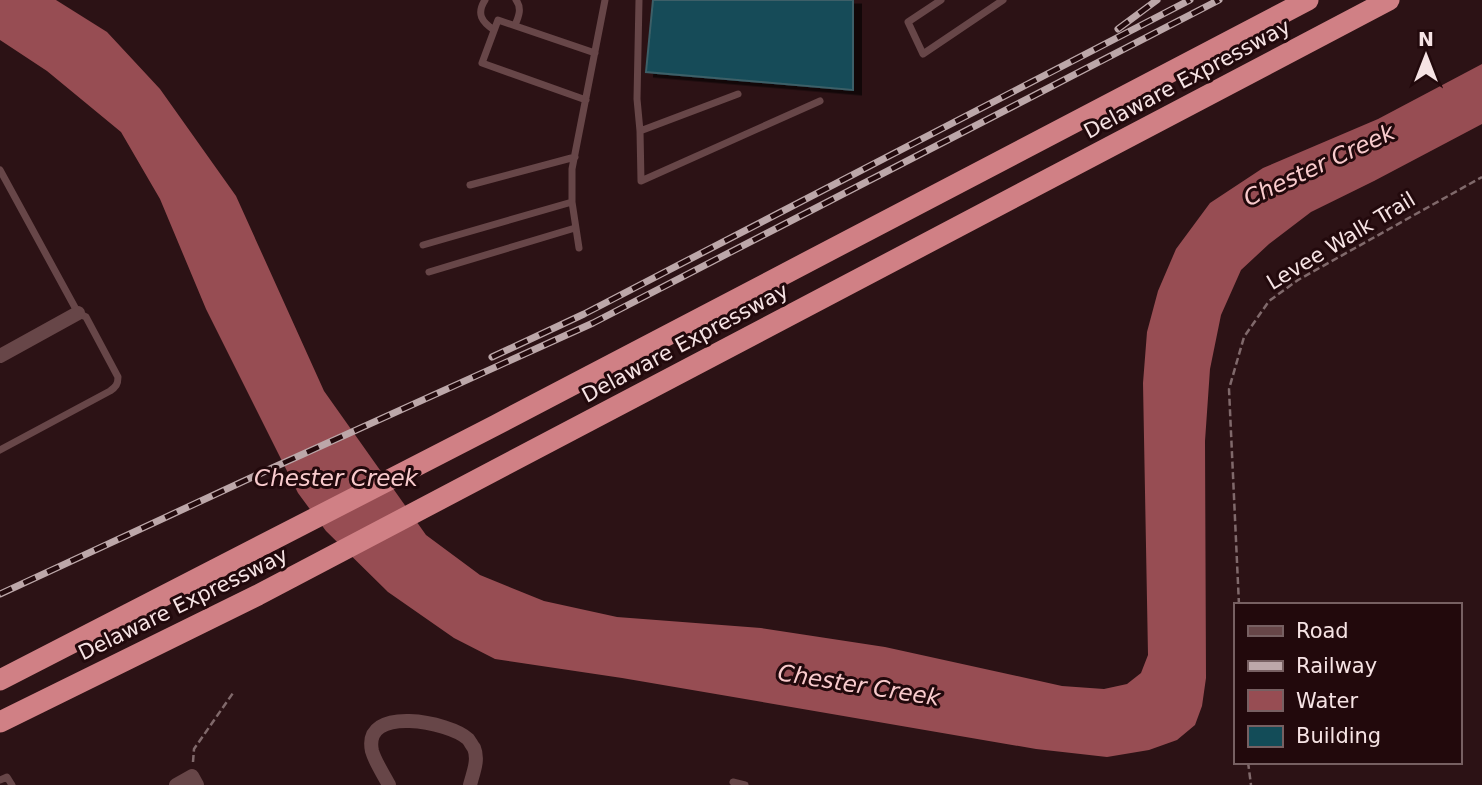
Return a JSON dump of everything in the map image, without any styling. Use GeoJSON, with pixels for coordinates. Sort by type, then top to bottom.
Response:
{"type":"FeatureCollection","features":[{"type":"Feature","properties":{"kind":"highway","name":"Delaware Expressway"},"geometry":{"type":"LineString","coordinates":[[0,680],[496,425],[1308,0]]}},
{"type":"Feature","properties":{"kind":"highway","name":"Delaware Expressway"},"geometry":{"type":"LineString","coordinates":[[0,722],[258,595],[1390,0]]}},
{"type":"Feature","properties":{"kind":"highway"},"geometry":{"type":"LineString","coordinates":[[1314,40],[1408,0]]}},
{"type":"Feature","properties":{"kind":"street"},"geometry":{"type":"LineString","coordinates":[[0,356],[78,313]]}},
{"type":"Feature","properties":{"kind":"street"},"geometry":{"type":"LineString","coordinates":[[389,785],[372,750],[373,733],[383,724],[410,720],[454,731],[469,740],[475,751],[476,765],[470,785]]}},
{"type":"Feature","properties":{"kind":"street"},"geometry":{"type":"LineString","coordinates":[[176,785],[195,780]]}},
{"type":"Feature","properties":{"kind":"lane"},"geometry":{"type":"LineString","coordinates":[[485,0],[482,2],[481,14],[485,24],[494,30]]}},
{"type":"Feature","properties":{"kind":"lane"},"geometry":{"type":"LineString","coordinates":[[515,25],[520,15],[516,0]]}},
{"type":"Feature","properties":{"kind":"lane"},"geometry":{"type":"LineString","coordinates":[[579,248],[572,202],[572,169],[605,0]]}},
{"type":"Feature","properties":{"kind":"lane"},"geometry":{"type":"LineString","coordinates":[[639,0],[637,99],[641,181],[820,101]]}},
{"type":"Feature","properties":{"kind":"lane"},"geometry":{"type":"LineString","coordinates":[[941,0],[908,22],[923,54],[1003,0]]}},
{"type":"Feature","properties":{"kind":"lane"},"geometry":{"type":"LineString","coordinates":[[586,100],[482,63],[498,20],[595,53]]}},
{"type":"Feature","properties":{"kind":"lane"},"geometry":{"type":"LineString","coordinates":[[640,131],[737,94]]}},
{"type":"Feature","properties":{"kind":"lane"},"geometry":{"type":"LineString","coordinates":[[470,185],[575,157]]}},
{"type":"Feature","properties":{"kind":"lane"},"geometry":{"type":"LineString","coordinates":[[0,170],[78,313],[86,317],[118,377],[116,387],[110,391],[1,447]]}},
{"type":"Feature","properties":{"kind":"lane"},"geometry":{"type":"LineString","coordinates":[[423,245],[572,202]]}},
{"type":"Feature","properties":{"kind":"lane"},"geometry":{"type":"LineString","coordinates":[[429,272],[575,228]]}},
{"type":"Feature","properties":{"kind":"lane"},"geometry":{"type":"LineString","coordinates":[[0,780],[7,777],[12,785]]}},
{"type":"Feature","properties":{"kind":"lane"},"geometry":{"type":"LineString","coordinates":[[733,782],[746,785]]}},
{"type":"Feature","properties":{"kind":"path","name":"Levee Walk Trail"},"geometry":{"type":"LineString","coordinates":[[1239,603],[1229,389],[1244,337],[1269,301],[1298,280],[1482,177]]}},
{"type":"Feature","properties":{"kind":"path"},"geometry":{"type":"LineString","coordinates":[[195,780],[194,749],[233,693]]}},
{"type":"Feature","properties":{"kind":"path"},"geometry":{"type":"LineString","coordinates":[[1248,764],[1251,785]]}},
{"type":"Feature","properties":{"kind":"water","name":"Chester Creek"},"geometry":{"type":"Polygon","coordinates":[[[0,0],[56,0],[107,32],[160,89],[236,196],[324,391],[426,535],[480,575],[544,601],[617,617],[761,628],[885,647],[1062,686],[1104,689],[1127,684],[1141,673],[1148,655],[1143,383],[1147,332],[1158,291],[1176,249],[1210,203],[1263,168],[1378,119],[1482,64],[1482,124],[1311,212],[1269,244],[1241,270],[1221,315],[1210,369],[1205,441],[1206,678],[1202,706],[1195,725],[1177,740],[1149,750],[1107,757],[1036,749],[495,659],[454,638],[388,592],[326,531],[298,493],[206,309],[160,199],[121,132],[47,71],[0,40],[0,0]]]}},
{"type":"Feature","properties":{"kind":"building"},"geometry":{"type":"Polygon","coordinates":[[[653,0],[853,0],[853,90],[646,72],[653,0]]]}},
{"type":"Feature","properties":{"kind":"railway"},"geometry":{"type":"LineString","coordinates":[[1118,29],[1157,0]]}},
{"type":"Feature","properties":{"kind":"railway"},"geometry":{"type":"LineString","coordinates":[[492,357],[584,314],[1190,0]]}},
{"type":"Feature","properties":{"kind":"railway"},"geometry":{"type":"LineString","coordinates":[[0,594],[593,323],[1219,0]]}}]}
